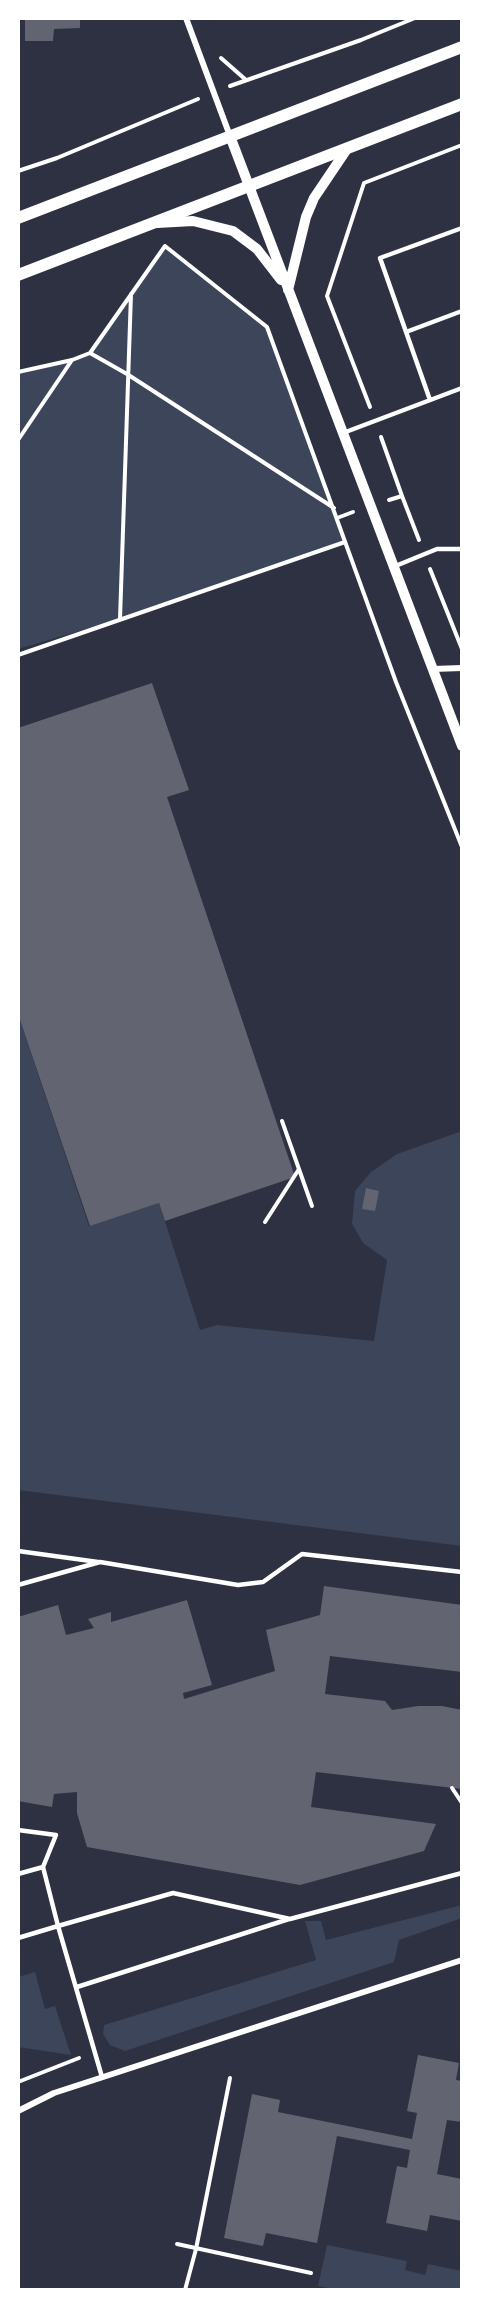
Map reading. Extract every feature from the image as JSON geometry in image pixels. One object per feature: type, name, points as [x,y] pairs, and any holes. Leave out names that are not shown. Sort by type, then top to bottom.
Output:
[{"type":"main road","points":[[18,218],[462,47]]},
{"type":"main road","points":[[18,275],[462,104]]},
{"type":"street","points":[[186,18],[462,746]]},
{"type":"street","points":[[288,290],[306,217],[314,198],[347,148]]},
{"type":"street","points":[[152,223],[193,221],[233,231],[257,249],[288,290]]},
{"type":"street","points":[[432,669],[462,668]]},
{"type":"street","points":[[18,2111],[54,2093],[462,1960]]},
{"type":"lane","points":[[430,400],[380,258],[462,228]]},
{"type":"lane","points":[[406,332],[462,311]]},
{"type":"lane","points":[[343,434],[462,388]]},
{"type":"lane","points":[[393,567],[436,549],[462,549]]},
{"type":"lane","points":[[18,1551],[238,1585],[263,1582],[302,1554],[462,1572]]},
{"type":"lane","points":[[18,1585],[100,1562]]},
{"type":"lane","points":[[18,1830],[56,1835],[43,1867],[102,2077]]},
{"type":"lane","points":[[18,1874],[43,1867]]},
{"type":"lane","points":[[77,1988],[290,1919],[462,1873]]},
{"type":"lane","points":[[18,1938],[173,1893],[290,1919]]},
{"type":"path","points":[[18,171],[57,158],[214,92],[361,40],[415,18]]},
{"type":"path","points":[[218,49],[221,59],[246,80]]},
{"type":"path","points":[[337,518],[402,496],[327,296],[364,183],[462,145]]},
{"type":"path","points":[[18,372],[72,360],[90,353],[165,246],[267,327],[396,682],[462,847]]},
{"type":"path","points":[[120,619],[131,294]]},
{"type":"path","points":[[90,353],[127,374],[334,508]]},
{"type":"path","points":[[18,440],[72,360]]},
{"type":"path","points":[[18,655],[345,542]]},
{"type":"path","points":[[282,1121],[312,1206]]},
{"type":"path","points":[[265,1222],[299,1168]]},
{"type":"path","points":[[453,1788],[462,1803]]},
{"type":"path","points":[[18,2082],[67,2064],[94,2051]]},
{"type":"path","points":[[184,2290],[196,2249],[230,2078]]},
{"type":"path","points":[[177,2244],[312,2273]]},
{"type":"shaded area","points":[[165,246],[267,327],[345,542],[120,619],[18,649],[18,371],[72,360],[90,353]]},
{"type":"shaded area","points":[[18,1014],[89,1226],[159,1203],[200,1330],[217,1325],[374,1341],[387,1260],[363,1243],[352,1224],[355,1191],[371,1172],[397,1154],[462,1131],[462,1546],[18,1490]]},
{"type":"shaded area","points":[[462,1905],[462,1918],[399,1940],[394,1962],[125,2051],[110,2045],[103,2034],[104,2025],[316,1960],[305,1921],[321,1921],[326,1940]]},
{"type":"shaded area","points":[[35,1972],[45,2009],[55,2006],[71,2055],[18,2047],[18,1977]]},
{"type":"shaded area","points":[[327,2245],[407,2261],[405,2270],[425,2275],[428,2264],[462,2271],[461,2290],[338,2290],[318,2286]]},
{"type":"building","points":[[25,18],[80,18],[80,28],[54,29],[53,41],[25,41]]},
{"type":"building","points":[[152,683],[189,790],[167,797],[295,1177],[165,1221],[159,1203],[90,1226],[18,1014],[18,728]]},
{"type":"building","points":[[366,1188],[379,1191],[375,1211],[362,1209]]},
{"type":"building","points":[[324,1586],[462,1605],[462,1672],[330,1656],[325,1694],[385,1701],[392,1710],[418,1706],[442,1706],[462,1710],[462,1789],[316,1772],[311,1807],[436,1824],[424,1851],[300,1885],[87,1847],[77,1813],[77,1792],[54,1794],[52,1807],[18,1801],[18,1617],[58,1605],[66,1635],[94,1628],[88,1619],[111,1612],[111,1622],[187,1600],[212,1685],[183,1693],[184,1699],[275,1671],[266,1630],[320,1615]]},
{"type":"building","points":[[418,2055],[459,2063],[456,2080],[462,2081],[462,2122],[447,2120],[437,2174],[462,2179],[462,2221],[430,2215],[427,2231],[386,2223],[397,2166],[407,2168],[410,2150],[337,2136],[317,2243],[266,2233],[263,2246],[224,2238],[252,2094],[280,2100],[278,2112],[412,2139],[417,2113],[407,2111]]}]
